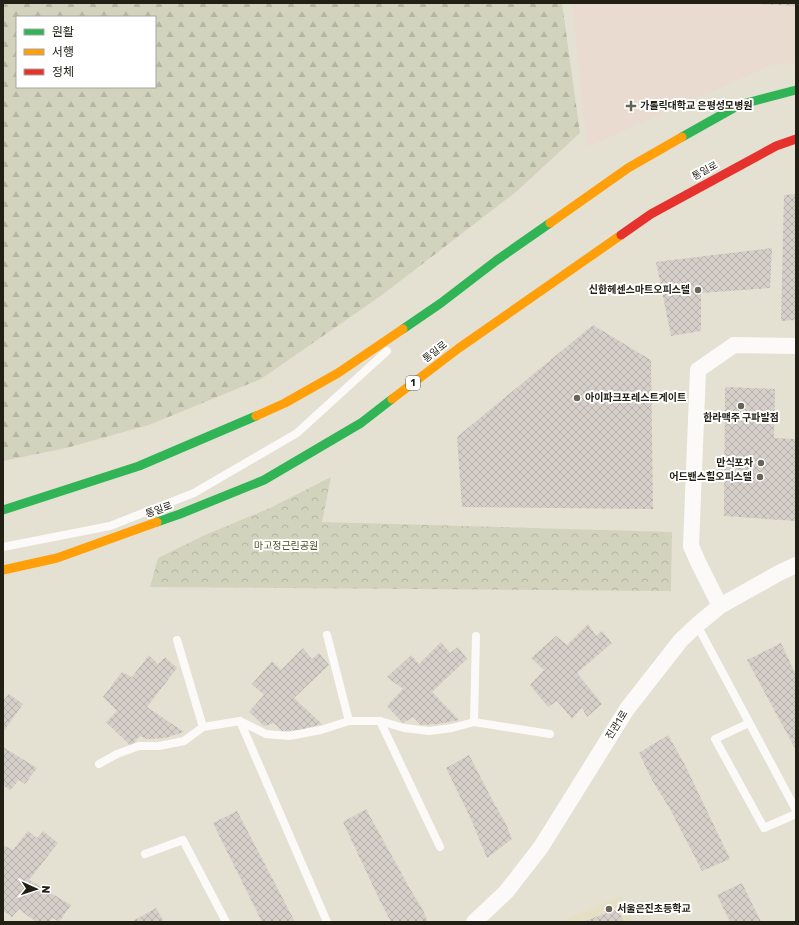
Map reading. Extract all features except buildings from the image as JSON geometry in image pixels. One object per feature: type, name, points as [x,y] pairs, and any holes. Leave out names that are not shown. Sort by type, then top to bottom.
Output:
[{"type":"main road","points":[[3,510],[139,466],[229,428],[284,402],[338,373],[442,303],[497,260],[628,168],[739,105],[796,90]]},
{"type":"main road","name":"통일로","points":[[3,570],[57,558],[180,514],[264,480],[362,423],[459,348],[651,214],[776,146],[796,139]]},
{"type":"street","points":[[720,606],[691,546],[698,370],[734,345],[796,346]]},
{"type":"street","name":"진관1로","points":[[474,922],[506,892],[540,847],[627,709],[681,640],[720,606],[796,565]]},
{"type":"lane","points":[[3,547],[110,526],[194,493],[298,433],[442,303]]},
{"type":"lane","points":[[697,625],[796,810]]},
{"type":"lane","points":[[327,635],[348,722]]},
{"type":"lane","points":[[474,722],[476,636]]},
{"type":"lane","points":[[177,640],[202,727]]},
{"type":"lane","points":[[240,721],[327,922]]},
{"type":"lane","points":[[99,764],[117,754],[139,746],[159,746],[184,741],[202,727],[240,721],[266,734],[289,736],[322,730],[348,722],[380,722],[404,728],[429,731],[452,728],[474,722],[550,734]]},
{"type":"lane","points":[[380,722],[440,847]]},
{"type":"lane","points":[[750,723],[715,738],[764,828],[796,814]]},
{"type":"lane","points":[[145,854],[183,840],[226,922]]},
{"type":"shaded area","name":"가톨릭대학교 은평성모병원","points":[[572,3],[796,3],[796,62],[772,65],[587,147]]},
{"type":"shaded area","name":"서울은진초등학교","points":[[621,895],[634,922],[559,922]]},
{"type":"green space","points":[[3,3],[562,3],[580,133],[516,192],[382,295],[261,379],[149,425],[66,448],[3,461]]},
{"type":"green space","name":"마고정근린공원","points":[[331,477],[322,522],[672,532],[671,591],[150,587],[158,558],[205,535],[270,508]]},
{"type":"traffic: fast","points":[[682,137],[739,105],[796,90]]},
{"type":"traffic: fast","points":[[403,329],[550,223]]},
{"type":"traffic: fast","points":[[157,522],[264,480],[361,423],[392,399]]},
{"type":"traffic: fast","points":[[3,510],[139,466],[256,416]]},
{"type":"traffic: slow","points":[[550,223],[628,168],[682,137]]},
{"type":"traffic: slow","points":[[392,399],[459,348],[621,235]]},
{"type":"traffic: slow","points":[[256,416],[285,403],[338,373],[403,329]]},
{"type":"traffic: slow","points":[[3,570],[57,558],[157,522]]},
{"type":"traffic: jam","points":[[621,235],[651,214],[776,146],[796,139]]},
{"type":"place","name":"가톨릭대학교 은평성모병원","points":[[631,106]]},
{"type":"place","name":"신한헤센스마트오피스텔","points":[[698,290]]},
{"type":"place","name":"아이파크포레스트게이트","points":[[577,398]]},
{"type":"place","name":"한라맥주 구파발점","points":[[741,406]]},
{"type":"place","name":"만식포차","points":[[761,463]]},
{"type":"place","name":"어드밴스힐오피스텔","points":[[760,477]]},
{"type":"place","name":"서울은진초등학교","points":[[609,909]]}]
